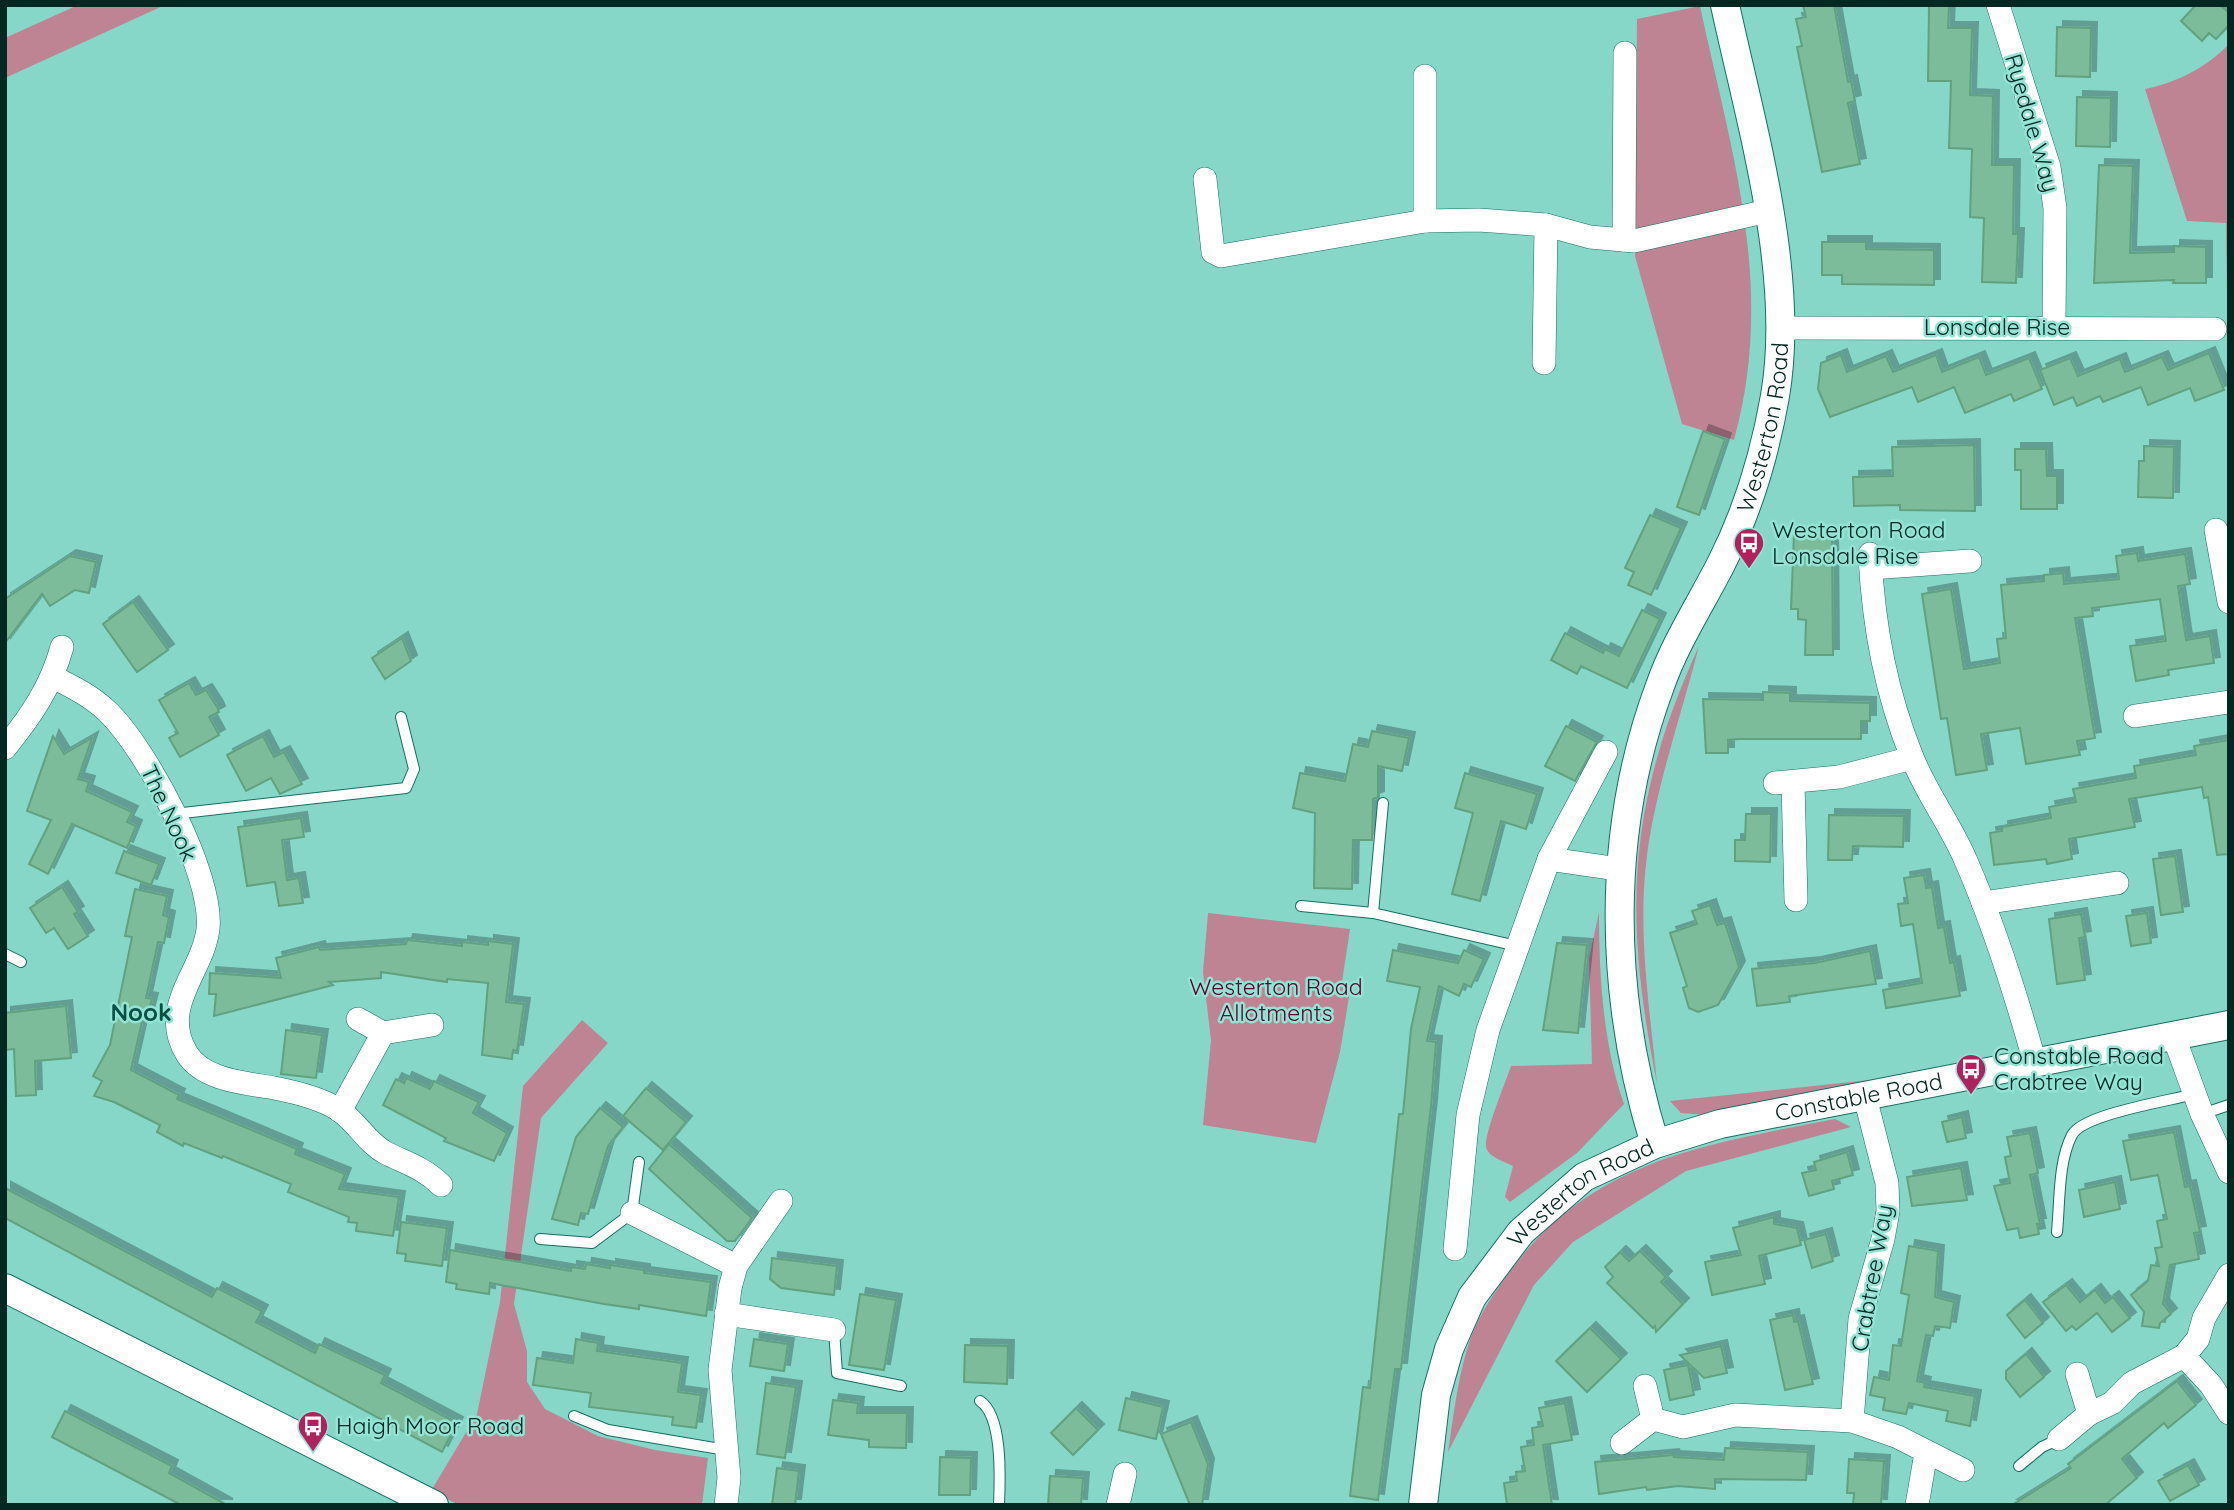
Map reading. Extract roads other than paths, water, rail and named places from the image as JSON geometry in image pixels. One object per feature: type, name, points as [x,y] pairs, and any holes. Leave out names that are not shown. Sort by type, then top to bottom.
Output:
[{"type":"street","name":"Westerton Road","points":[[1423,1505],[1436,1395],[1449,1349],[1472,1297],[1521,1232],[1584,1177],[1655,1144],[1637,1087],[1619,936],[1618,869],[1636,760],[1660,684],[1721,563],[1748,498],[1768,433],[1776,392],[1780,276],[1725,5]]},
{"type":"street","name":"Ryedale Way","points":[[1998,5],[2049,167],[2055,208],[2054,326]]},
{"type":"street","points":[[1624,240],[1625,53]]},
{"type":"street","points":[[1424,221],[1425,76]]},
{"type":"street","points":[[1205,179],[1213,252],[1221,256],[1424,221],[1479,220],[1546,225],[1590,237],[1624,240],[1666,236],[1768,211]]},
{"type":"street","points":[[1544,363],[1546,225]]},
{"type":"street","name":"Lonsdale Rise","points":[[1779,328],[2054,326],[2215,329]]},
{"type":"street","points":[[2216,530],[2226,569],[2229,602]]},
{"type":"street","points":[[1970,561],[1871,561],[1877,630],[1890,691],[1912,758],[1966,860],[2014,987],[2035,1063]]},
{"type":"street","points":[[5,748],[33,712],[53,677],[62,647]]},
{"type":"street","name":"The Nook","points":[[53,677],[81,690],[108,713],[157,778],[174,814],[208,905],[206,942],[182,993],[178,1016],[179,1035],[188,1056],[205,1069],[244,1085],[299,1095],[340,1111]]},
{"type":"street","points":[[2135,716],[2229,702]]},
{"type":"street","points":[[1455,1249],[1468,1115],[1488,1030],[1549,859],[1606,752]]},
{"type":"street","points":[[1796,900],[1784,783],[1873,770],[1912,758]]},
{"type":"street","points":[[1549,859],[1618,869]]},
{"type":"street","points":[[1983,903],[2117,883]]},
{"type":"street","points":[[359,1019],[383,1033],[432,1025]]},
{"type":"street","name":"Constable Road","points":[[1655,1144],[1720,1124],[2229,1025]]},
{"type":"street","points":[[383,1033],[340,1111],[385,1153],[427,1171],[440,1185]]},
{"type":"street","points":[[2174,1037],[2198,1104],[2229,1172]]},
{"type":"street","name":"Crabtree Way","points":[[1852,1421],[1860,1319],[1883,1239],[1888,1210],[1887,1183],[1866,1097]]},
{"type":"street","points":[[726,1505],[729,1478],[720,1370],[726,1314],[736,1266],[781,1201]]},
{"type":"street","points":[[632,1213],[736,1266]]},
{"type":"street","points":[[2059,1439],[2090,1414],[2112,1403],[2132,1383],[2185,1356],[2198,1339],[2204,1318],[2229,1275]]},
{"type":"street","points":[[5,1288],[434,1505]]},
{"type":"street","points":[[726,1314],[834,1330]]},
{"type":"street","points":[[2185,1356],[2211,1385],[2229,1413]]},
{"type":"street","points":[[2077,1374],[2090,1414]]},
{"type":"street","points":[[1645,1387],[1653,1419]]},
{"type":"street","points":[[1653,1419],[1683,1427],[1735,1415],[1852,1421],[1898,1437],[1963,1470]]},
{"type":"street","points":[[1622,1444],[1653,1419]]},
{"type":"street","points":[[1917,1505],[1926,1453]]},
{"type":"street","points":[[1118,1505],[1125,1474]]},
{"type":"lane","points":[[174,814],[406,789],[411,783],[414,769],[401,717]]},
{"type":"lane","points":[[1373,913],[1384,803]]},
{"type":"lane","points":[[1301,906],[1373,913],[1517,946]]},
{"type":"lane","points":[[5,954],[21,962]]},
{"type":"lane","points":[[2057,1232],[2064,1162],[2072,1133],[2087,1121],[2198,1104],[2229,1105]]},
{"type":"lane","points":[[540,1239],[592,1243],[632,1213],[639,1162]]},
{"type":"lane","points":[[834,1330],[837,1373],[901,1386]]},
{"type":"lane","points":[[980,1401],[989,1407],[996,1425],[999,1505]]},
{"type":"lane","points":[[574,1416],[608,1430],[726,1450]]},
{"type":"lane","points":[[2019,1466],[2042,1447],[2059,1439]]},
{"type":"place","name":"Westerton Road Lonsdale Rise","points":[[1749,570]]},
{"type":"place","name":"Constable Road Crabtree Way","points":[[1971,1096]]},
{"type":"place","name":"Haigh Moor Road","points":[[313,1453]]},
{"type":"district","name":"Nook","points":[[141,1013]]},
{"type":"park label","name":"Westerton Road Allotments","points":[[1276,1000]]}]
